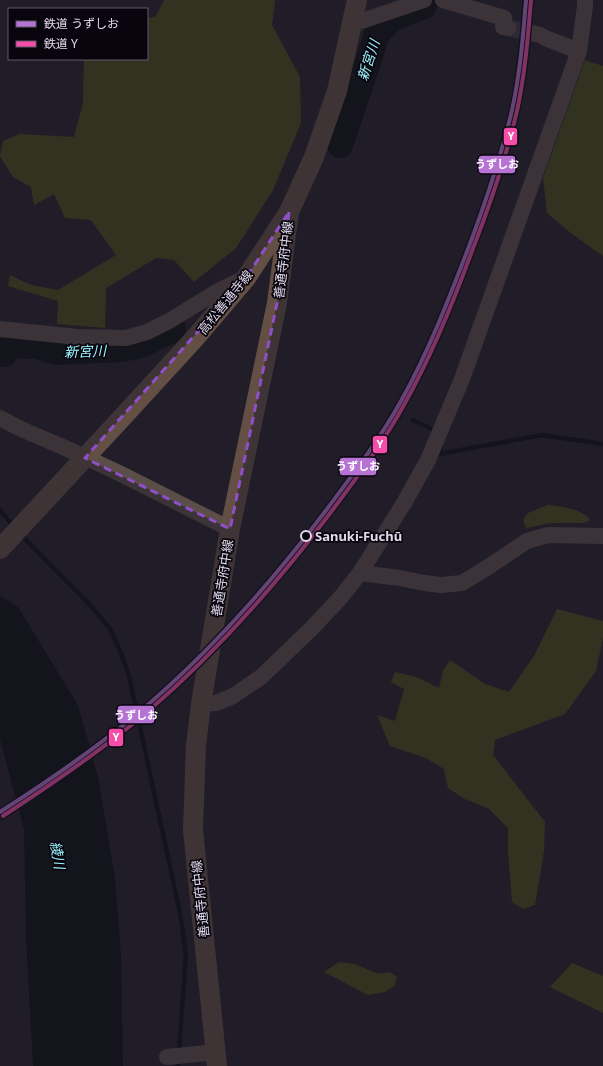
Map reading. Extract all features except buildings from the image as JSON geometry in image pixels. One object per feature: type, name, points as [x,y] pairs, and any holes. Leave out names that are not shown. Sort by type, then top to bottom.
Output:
[{"type":"main road","name":"高松善通寺線","points":[[0,549],[195,338],[246,278],[289,212],[314,157],[337,91],[357,0]]},
{"type":"main road","name":"善通寺府中線","points":[[216,1059],[193,830],[196,745],[201,704],[230,529],[279,291],[289,212]]},
{"type":"main road","points":[[246,278],[271,280],[277,285],[279,291]]},
{"type":"street","points":[[353,22],[365,20],[422,0]]},
{"type":"street","points":[[443,0],[504,18],[503,27],[508,28]]},
{"type":"street","points":[[201,704],[216,703],[233,696],[261,677],[312,628],[360,573],[404,503],[428,460],[454,399],[493,295],[579,51],[585,0]]},
{"type":"street","points":[[528,32],[540,35],[579,51]]},
{"type":"street","points":[[0,329],[90,338],[126,338],[147,332],[169,321],[218,291],[246,278]]},
{"type":"street","points":[[0,418],[119,473],[230,529]]},
{"type":"street","points":[[360,573],[441,585],[462,583],[527,541],[548,534],[603,536]]},
{"type":"street","points":[[177,1055],[216,1059]]},
{"type":"highlighted area","points":[[289,212],[277,303],[230,529],[85,458],[246,278]]},
{"type":"green space","points":[[164,0],[275,0],[272,25],[300,77],[301,123],[273,190],[236,248],[194,282],[174,260],[156,258],[106,288],[105,328],[57,324],[58,301],[8,286],[10,275],[31,285],[58,290],[116,255],[91,220],[65,218],[54,194],[34,205],[31,187],[13,177],[0,156],[3,141],[20,134],[74,137],[83,103],[84,60],[148,60],[148,19],[156,16]]},
{"type":"green space","points":[[585,60],[603,66],[603,256],[571,233],[547,213],[543,178]]},
{"type":"green space","points":[[548,505],[565,507],[582,513],[590,520],[584,523],[550,523],[526,528],[523,520],[528,513]]},
{"type":"green space","points":[[557,609],[602,621],[603,620],[603,638],[596,671],[565,714],[495,740],[493,755],[545,822],[544,851],[535,905],[523,909],[512,902],[508,851],[508,828],[489,809],[465,799],[448,788],[444,769],[426,758],[390,746],[377,715],[395,721],[404,689],[391,682],[395,672],[416,677],[439,688],[443,671],[450,660],[485,684],[509,692],[534,656]]},
{"type":"green space","points":[[339,962],[355,964],[378,974],[390,972],[397,977],[395,985],[385,992],[368,995],[324,972]]},
{"type":"green space","points":[[572,963],[603,976],[603,1013],[550,987]]},
{"type":"water","name":"綾川","points":[[0,596],[18,607],[78,705],[99,781],[115,878],[121,956],[123,1066],[33,1066],[26,939],[24,829],[0,739]]},
{"type":"waterway","name":"新宮川","points":[[340,145],[377,33],[393,18],[424,6]]},
{"type":"waterway","name":"新宮川","points":[[0,354],[4,354],[5,345],[37,346],[56,352],[121,349],[138,346],[173,330]]},
{"type":"waterway","points":[[413,420],[436,431]]},
{"type":"waterway","points":[[441,448],[439,454],[542,435],[603,444]]},
{"type":"waterway","points":[[0,510],[14,527]]},
{"type":"waterway","points":[[20,534],[92,607],[110,629],[121,653],[129,676],[180,913],[186,954],[178,1066]]},
{"type":"tunnel","points":[[508,28],[528,32]]},
{"type":"rail line","name":"うずしお","points":[[0,812],[109,737],[143,709],[193,663],[217,639],[285,563],[347,483],[384,429],[411,383],[437,326],[468,249],[492,180],[508,128],[515,96],[521,55],[526,0]]},
{"type":"rail line","name":"Y","points":[[3,816],[112,741],[146,713],[197,667],[267,592],[289,566],[351,486],[388,432],[415,385],[442,328],[465,270],[497,181],[513,129],[520,97],[526,56],[531,0]]},
{"type":"place","name":"Sanuki-Fuchū","points":[[306,536]]}]
